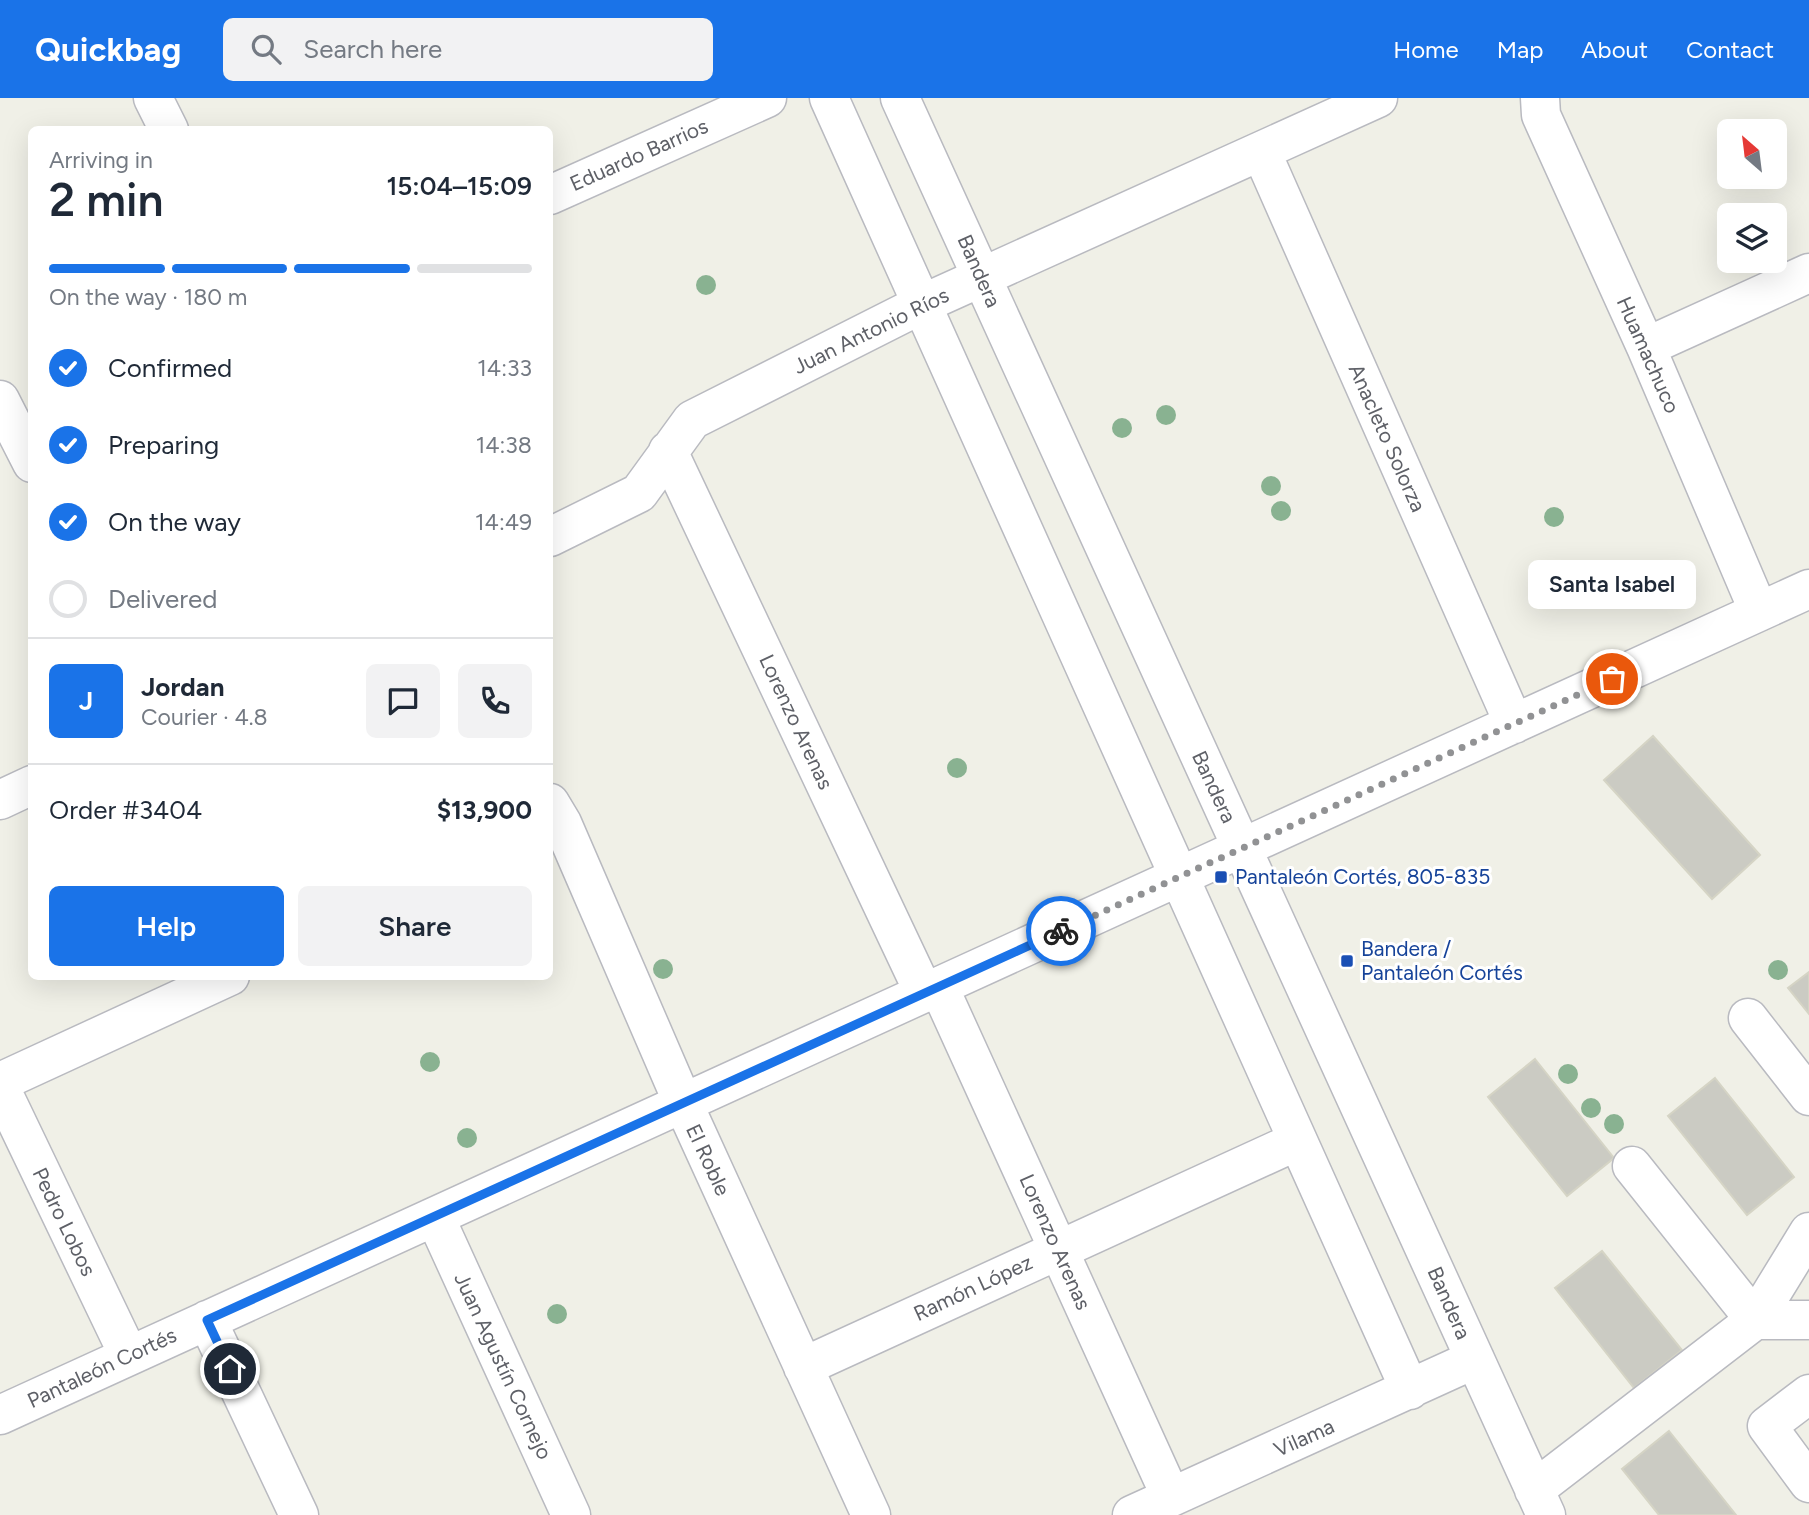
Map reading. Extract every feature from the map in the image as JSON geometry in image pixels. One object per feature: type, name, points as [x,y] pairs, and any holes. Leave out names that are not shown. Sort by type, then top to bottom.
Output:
[{"type":"street","points":[[153,98],[167,126]]},
{"type":"street","name":"Eduardo Barrios","points":[[553,194],[767,98]]},
{"type":"street","points":[[829,98],[1410,1390]]},
{"type":"street","name":"Bandera","points":[[900,98],[1540,1503]]},
{"type":"street","name":"Juan Antonio Ríos","points":[[553,536],[639,493],[692,420],[920,305],[1378,98]]},
{"type":"street","name":"Huamachuco","points":[[1540,98],[1541,115],[1646,347],[1759,612]]},
{"type":"street","name":"Anacleto Solorza","points":[[1261,151],[1514,724]]},
{"type":"street","points":[[1646,347],[1809,273]]},
{"type":"street","points":[[0,400],[28,455]]},
{"type":"street","name":"Lorenzo Arenas","points":[[668,451],[1058,1249],[1171,1497]]},
{"type":"street","name":"Pantaleón Cortés","points":[[0,1415],[1759,612],[1806,598]]},
{"type":"street","points":[[0,800],[28,787]]},
{"type":"street","name":"El Roble","points":[[554,818],[871,1515]]},
{"type":"street","points":[[0,1085],[222,980]]},
{"type":"street","points":[[1748,1018],[1809,1096]]},
{"type":"street","name":"Pedro Lobos","points":[[0,1085],[129,1356]]},
{"type":"street","name":"Ramón López","points":[[803,1367],[1297,1141]]},
{"type":"street","points":[[1632,1166],[1755,1320]]},
{"type":"street","name":"Juan Agustín Cornejo","points":[[435,1217],[572,1515]]},
{"type":"street","points":[[1540,1503],[1755,1320],[1809,1232]]},
{"type":"street","points":[[207,1320],[299,1515]]},
{"type":"street","points":[[1755,1320],[1809,1320]]},
{"type":"street","name":"Vilama","points":[[1132,1515],[1475,1359]]},
{"type":"street","points":[[1809,1394],[1767,1426],[1809,1483]]},
{"type":"building","points":[[1653,736],[1760,855],[1712,899],[1604,780]]},
{"type":"building","points":[[1809,972],[1809,1014],[1788,988]]},
{"type":"building","points":[[1535,1059],[1614,1158],[1567,1196],[1488,1097]]},
{"type":"building","points":[[1715,1078],[1794,1177],[1747,1215],[1668,1116]]},
{"type":"building","points":[[1602,1251],[1682,1350],[1634,1388],[1555,1288]]},
{"type":"building","points":[[1669,1431],[1736,1515],[1659,1515],[1622,1469]]},
{"type":"way so far","points":[[1061,931],[1612,679]]},
{"type":"place","name":"Santa Isabel","points":[[1612,679]]},
{"type":"place","name":"Pantaleón Cortés, 805-835","points":[[1221,877]]},
{"type":"place","name":"Bandera / Pantaleón Cortés","points":[[1347,961]]},
{"type":"route","points":[[230,1369],[207,1320],[1061,931]]}]
